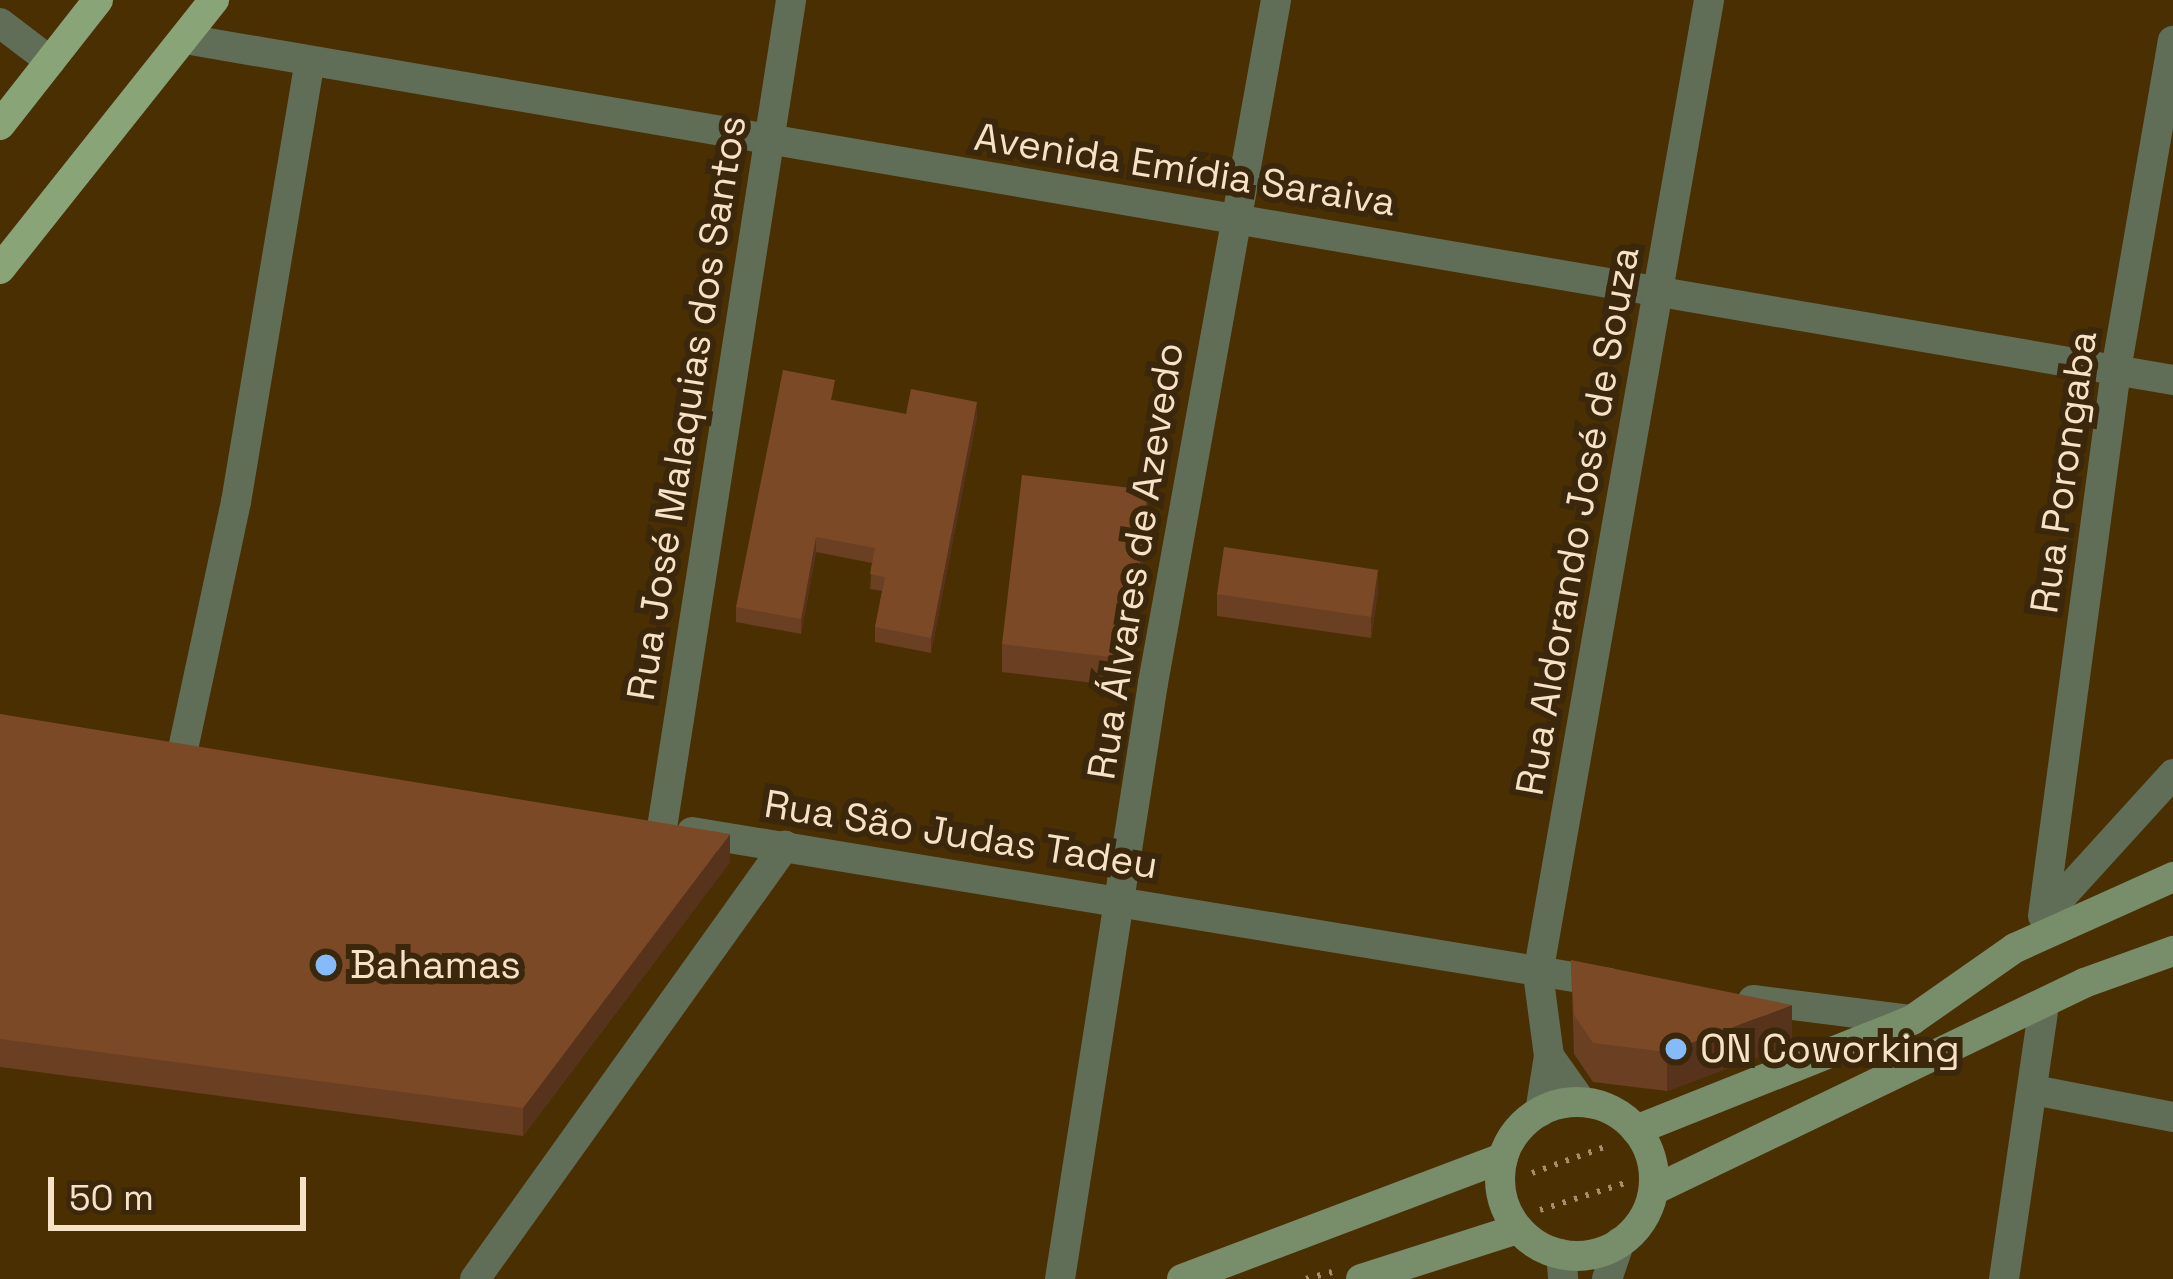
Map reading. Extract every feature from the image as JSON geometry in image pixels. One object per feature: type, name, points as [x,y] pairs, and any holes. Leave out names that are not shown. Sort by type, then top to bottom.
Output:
[{"type":"main road","points":[[0,125],[98,0]]},
{"type":"main road","points":[[0,269],[214,0]]},
{"type":"main road","points":[[1636,1130],[1912,1020],[2015,947],[2173,877]]},
{"type":"main road","points":[[1654,1190],[2084,983],[2173,951]]},
{"type":"main road","points":[[1581,1101],[1606,1107],[1636,1130],[1653,1164],[1654,1190],[1646,1214],[1620,1242],[1562,1267],[1518,1229],[1501,1184],[1503,1158],[1514,1135],[1540,1112],[1581,1101]]},
{"type":"main road","points":[[1182,1279],[1503,1158]]},
{"type":"main road","points":[[1361,1279],[1518,1229]]},
{"type":"street","name":"Rua José Malaquias dos Santos","points":[[650,826],[791,0]]},
{"type":"street","name":"Rua Álvares de Azevedo","points":[[1060,1279],[1232,220],[1276,0]]},
{"type":"street","name":"Rua Aldorando José de Souza","points":[[1540,1112],[1549,1056],[1538,974],[1709,0]]},
{"type":"street","points":[[0,23],[50,61]]},
{"type":"street","name":"Avenida Emídia Saraiva","points":[[185,39],[766,143],[2173,380]]},
{"type":"street","name":"Rua Porongaba","points":[[2044,916],[2116,370],[2173,41]]},
{"type":"street","points":[[183,749],[236,502],[310,61]]},
{"type":"street","points":[[2015,947],[2173,774]]},
{"type":"street","name":"Rua São Judas Tadeu","points":[[650,826],[1122,899],[1538,974],[1631,986]]},
{"type":"street","points":[[475,1279],[785,846]]},
{"type":"street","points":[[1725,997],[1912,1020]]},
{"type":"street","points":[[2003,1279],[2044,1005]]},
{"type":"street","name":"Rua Aldorando José de Souza","points":[[1549,1056],[1581,1101]]},
{"type":"street","points":[[2034,1090],[2173,1117]]},
{"type":"street","points":[[1607,1279],[1620,1242]]},
{"type":"building","points":[[783,370],[835,380],[831,400],[906,414],[911,389],[977,402],[931,638],[875,627],[885,577],[870,574],[875,548],[816,537],[801,619],[736,607]]},
{"type":"building","points":[[1022,475],[1148,490],[1128,659],[1002,644]]},
{"type":"building","points":[[1224,547],[1378,570],[1371,617],[1217,594]]},
{"type":"building","name":"Bahamas","points":[[0,714],[730,834],[523,1108],[0,1039]]},
{"type":"building","points":[[1571,960],[1792,1005],[1667,1052],[1593,1043],[1574,1015]]},
{"type":"place","name":"Bahamas","points":[[326,965]]},
{"type":"place","name":"ON Coworking","points":[[1676,1049]]}]
